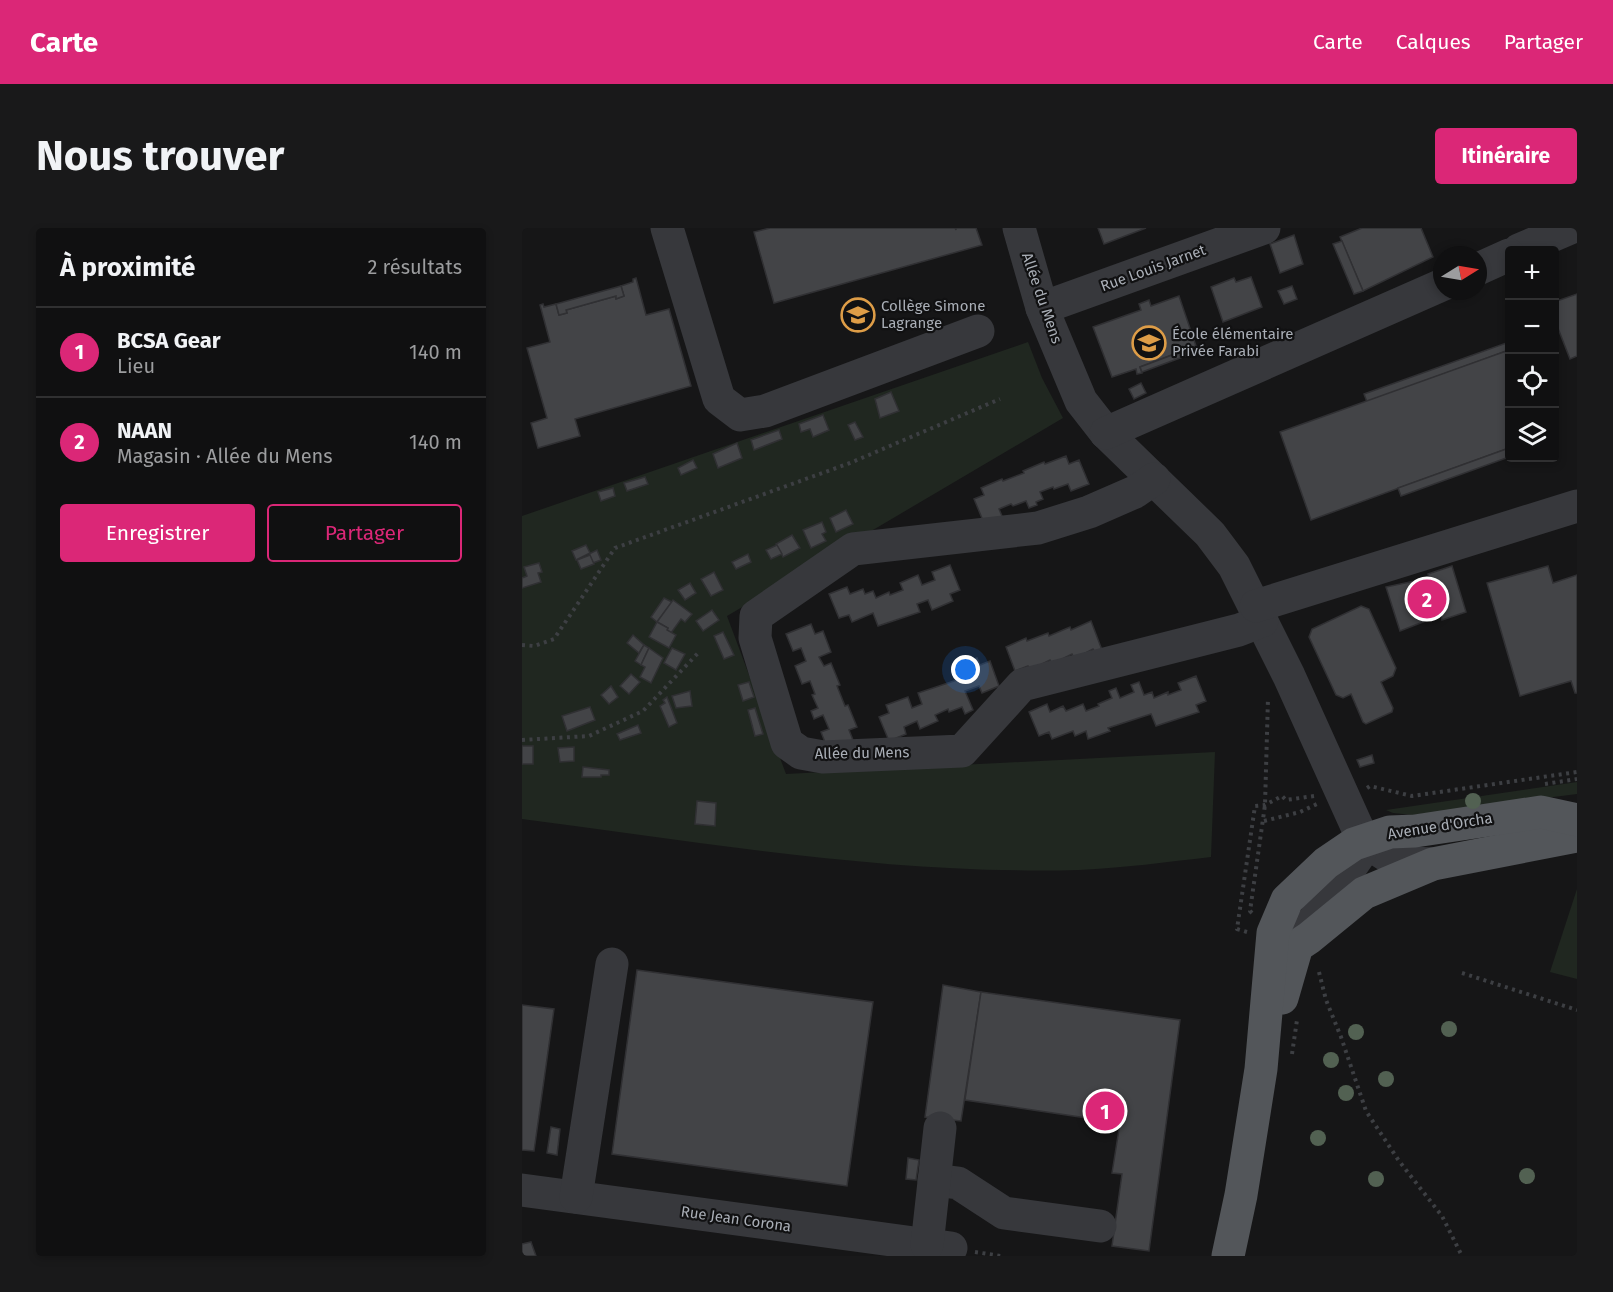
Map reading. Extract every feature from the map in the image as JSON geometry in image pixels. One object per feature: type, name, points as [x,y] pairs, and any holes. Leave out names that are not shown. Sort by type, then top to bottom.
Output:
[{"type":"main road","name":"Avenue d'Orcha","points":[[1364,840],[1390,832],[1415,831],[1541,812],[1577,820]]},
{"type":"main road","points":[[1228,1256],[1285,939],[1309,938],[1364,893],[1433,864],[1577,836]]},
{"type":"street","points":[[667,228],[718,399],[740,415],[765,411],[978,332]]},
{"type":"street","name":"Allée du Mens","points":[[1019,228],[1042,308],[1081,401],[1106,433],[1210,534],[1234,566],[1259,614],[1364,840],[1389,857],[1412,863],[1433,864]]},
{"type":"street","name":"Rue Louis Jarnet","points":[[1042,308],[1264,228]]},
{"type":"street","points":[[1528,246],[1570,228]]},
{"type":"street","points":[[1487,265],[1505,257]]},
{"type":"street","points":[[1106,433],[1433,289]]},
{"type":"street","name":"Allée du Mens","points":[[1154,479],[1135,492],[1089,512],[1038,528],[854,549],[756,616],[755,638],[787,743],[801,753],[822,757],[962,751],[1022,685],[1239,630],[1259,614]]},
{"type":"street","points":[[1259,614],[1577,506]]},
{"type":"street","points":[[1285,939],[1359,855],[1364,840]]},
{"type":"street","points":[[576,1197],[612,963]]},
{"type":"street","points":[[940,1128],[934,1180],[958,1184],[1004,1212],[1100,1226]]},
{"type":"street","name":"Rue Jean Corona","points":[[522,1190],[939,1247],[934,1180]]},
{"type":"path","points":[[522,645],[534,646],[554,639],[615,548],[850,463],[1000,399]]},
{"type":"path","points":[[522,740],[589,736],[644,711],[700,651]]},
{"type":"path","points":[[1268,690],[1264,820],[1300,812],[1310,806],[1371,786],[1412,796],[1577,772]]},
{"type":"path","points":[[1285,939],[1318,964],[1326,1000],[1366,1111],[1399,1161],[1442,1216],[1462,1256]]},
{"type":"path","points":[[1462,973],[1577,1010]]},
{"type":"shaded area","points":[[1028,342],[1042,378],[1063,418],[727,616],[786,774],[1215,752],[1211,857],[1079,870],[939,868],[730,847],[522,819],[522,516]]},
{"type":"shaded area","points":[[1577,782],[1577,794],[1413,815],[1386,810]]},
{"type":"shaded area","points":[[1577,889],[1577,979],[1550,972]]},
{"type":"building","points":[[770,228],[955,228],[956,230],[956,228],[976,228],[982,245],[774,303],[754,232]]},
{"type":"building","points":[[1098,228],[1146,228],[1104,244]]},
{"type":"building","points":[[1362,228],[1421,228],[1433,257],[1363,291],[1340,237]]},
{"type":"building","points":[[1294,235],[1303,264],[1280,273],[1270,244]]},
{"type":"building","points":[[1342,241],[1363,291],[1354,294],[1333,244]]},
{"type":"building","points":[[1251,277],[1262,307],[1223,322],[1211,287],[1234,278],[1236,282]]},
{"type":"building","points":[[636,278],[646,315],[669,309],[691,386],[575,419],[580,436],[538,448],[531,423],[547,418],[527,348],[550,342],[540,305],[543,304],[544,307],[556,304],[559,315],[567,313],[566,310],[616,296],[616,299],[624,296],[621,286],[633,282]]},
{"type":"building","points":[[621,286],[624,296],[616,299],[616,296],[566,310],[567,313],[559,315],[556,304]]},
{"type":"building","points":[[1292,286],[1297,299],[1284,304],[1278,291]]},
{"type":"building","points":[[1577,294],[1577,356],[1570,359],[1559,331],[1559,300]]},
{"type":"building","points":[[1179,296],[1196,346],[1140,367],[1142,373],[1137,374],[1136,369],[1112,377],[1093,327],[1141,310],[1139,304],[1149,300],[1151,306]]},
{"type":"building","points":[[1505,343],[1505,351],[1367,402],[1364,394]]},
{"type":"building","points":[[1196,346],[1199,351],[1142,372],[1140,367]]},
{"type":"building","points":[[1505,351],[1505,449],[1311,520],[1280,432]]},
{"type":"building","points":[[1141,383],[1146,393],[1134,399],[1129,389]]},
{"type":"building","points":[[891,392],[899,411],[880,418],[875,399]]},
{"type":"building","points":[[823,415],[829,430],[813,437],[810,429],[801,432],[799,424]]},
{"type":"building","points":[[855,422],[863,437],[855,440],[848,425]]},
{"type":"building","points":[[779,430],[782,439],[754,450],[751,440]]},
{"type":"building","points":[[737,443],[742,458],[718,468],[713,454]]},
{"type":"building","points":[[1505,449],[1505,458],[1401,496],[1398,488]]},
{"type":"building","points":[[1066,456],[1069,464],[1079,460],[1089,484],[1071,491],[1068,484],[1054,489],[1053,487],[1040,492],[1043,499],[1036,502],[1037,505],[1029,508],[1026,501],[1013,506],[1011,504],[999,509],[1002,516],[984,523],[974,499],[984,495],[981,488],[1024,473],[1023,471],[1044,462],[1045,464]]},
{"type":"building","points":[[693,460],[697,468],[681,475],[678,468]]},
{"type":"building","points":[[645,477],[648,484],[627,491],[624,483]]},
{"type":"building","points":[[613,488],[615,496],[601,501],[598,492]]},
{"type":"building","points":[[846,510],[853,524],[836,532],[830,518]]},
{"type":"building","points":[[822,522],[826,532],[822,534],[826,541],[811,548],[803,530]]},
{"type":"building","points":[[792,535],[800,548],[783,557],[776,544]]},
{"type":"building","points":[[586,545],[590,553],[576,560],[572,551]]},
{"type":"building","points":[[777,545],[782,554],[771,559],[766,550]]},
{"type":"building","points":[[597,550],[601,560],[593,563],[589,554]]},
{"type":"building","points":[[748,554],[751,562],[736,569],[732,562]]},
{"type":"building","points":[[590,555],[594,564],[581,569],[577,560]]},
{"type":"building","points":[[539,563],[542,572],[538,573],[541,582],[522,588],[522,578],[527,576],[524,567]]},
{"type":"building","points":[[950,565],[960,590],[950,594],[953,601],[932,610],[928,600],[917,604],[920,612],[878,626],[873,613],[852,622],[849,615],[839,618],[829,594],[847,587],[850,594],[863,589],[865,594],[873,591],[876,598],[889,592],[890,595],[903,590],[900,583],[918,575],[922,585],[935,580],[932,572]]},
{"type":"building","points":[[1452,566],[1466,612],[1442,620],[1441,615],[1400,631],[1386,587],[1429,578],[1428,574]]},
{"type":"building","points":[[1548,566],[1553,583],[1577,575],[1577,693],[1571,681],[1520,696],[1487,583]]},
{"type":"building","points":[[714,572],[723,590],[711,596],[701,579]]},
{"type":"building","points":[[690,583],[696,593],[685,600],[678,590]]},
{"type":"building","points":[[664,598],[672,602],[657,622],[651,617]]},
{"type":"building","points":[[673,600],[692,614],[685,622],[681,619],[671,633],[667,630],[668,628],[657,622]]},
{"type":"building","points":[[1361,606],[1369,609],[1396,668],[1393,676],[1381,682],[1393,708],[1392,712],[1366,724],[1351,694],[1343,698],[1336,695],[1309,637],[1312,629]]},
{"type":"building","points":[[712,610],[719,620],[703,631],[696,621]]},
{"type":"building","points":[[1091,621],[1102,650],[1095,653],[1093,649],[1074,659],[1072,654],[1052,664],[1050,660],[1030,670],[1028,666],[1015,671],[1006,647],[1026,638],[1027,641],[1048,633],[1049,636],[1070,627],[1071,630]]},
{"type":"building","points":[[657,622],[676,635],[669,648],[649,637]]},
{"type":"building","points":[[811,624],[815,634],[823,631],[831,652],[819,657],[824,666],[831,663],[845,706],[848,705],[857,727],[849,730],[853,740],[828,750],[821,732],[829,729],[823,715],[814,719],[811,711],[818,708],[812,695],[815,694],[810,681],[802,684],[795,666],[806,661],[801,648],[793,651],[786,634]]},
{"type":"building","points":[[723,632],[734,655],[724,659],[714,636]]},
{"type":"building","points":[[633,635],[644,645],[639,653],[627,643]]},
{"type":"building","points":[[644,645],[649,648],[641,665],[635,661]]},
{"type":"building","points":[[649,648],[663,658],[651,683],[640,677],[645,667],[641,665]]},
{"type":"building","points":[[672,648],[685,654],[676,670],[664,663]]},
{"type":"building","points":[[977,658],[980,665],[990,661],[999,686],[982,693],[979,686],[965,691],[973,710],[965,714],[962,707],[949,712],[948,709],[935,715],[938,721],[920,729],[917,721],[904,727],[906,734],[889,741],[879,717],[889,713],[886,705],[908,697],[912,708],[922,704],[918,693],[960,679],[956,666]]},
{"type":"building","points":[[631,674],[640,682],[629,694],[620,686]]},
{"type":"building","points":[[1196,676],[1206,701],[1196,705],[1199,712],[1156,726],[1151,714],[1108,728],[1110,731],[1088,739],[1086,731],[1075,736],[1073,731],[1052,739],[1049,732],[1039,736],[1029,712],[1047,704],[1050,712],[1063,706],[1066,711],[1083,704],[1086,711],[1112,698],[1109,691],[1116,688],[1120,698],[1134,692],[1131,685],[1139,682],[1144,695],[1152,692],[1154,698],[1168,692],[1168,695],[1181,690],[1178,683]]},
{"type":"building","points":[[749,682],[754,697],[743,701],[738,685]]},
{"type":"building","points":[[611,686],[618,697],[609,704],[601,695]]},
{"type":"building","points":[[690,691],[692,706],[676,708],[672,696]]},
{"type":"building","points":[[667,697],[677,723],[669,727],[660,706],[665,703],[663,700]]},
{"type":"building","points":[[590,707],[595,720],[567,731],[562,716]]},
{"type":"building","points":[[755,708],[763,734],[755,736],[748,710]]},
{"type":"building","points":[[638,725],[641,733],[620,740],[617,734]]},
{"type":"building","points":[[522,746],[533,746],[533,764],[522,764]]},
{"type":"building","points":[[574,747],[574,761],[560,762],[558,748]]},
{"type":"building","points":[[1372,755],[1374,763],[1360,767],[1357,760]]},
{"type":"building","points":[[583,767],[609,770],[609,775],[582,777]]},
{"type":"building","points":[[697,801],[716,803],[715,826],[695,824]]},
{"type":"building","points":[[637,970],[873,1002],[847,1186],[612,1154]]},
{"type":"building","points":[[943,985],[981,992],[961,1121],[925,1117]]},
{"type":"building","points":[[981,992],[1180,1020],[1149,1251],[1112,1246],[1122,1174],[1112,1173],[1120,1123],[965,1100]]},
{"type":"building","points":[[522,1005],[554,1009],[534,1151],[522,1150]]},
{"type":"building","points":[[551,1127],[560,1129],[557,1155],[547,1153]]},
{"type":"building","points":[[908,1158],[919,1160],[916,1180],[906,1179]]},
{"type":"building","points":[[531,1242],[536,1256],[522,1256],[522,1244]]},
{"type":"place","name":"Collège Simone Lagrange","points":[[858,315]]},
{"type":"place","name":"École élémentaire Privée Farabi","points":[[1149,343]]},
{"type":"place","name":"NAAN","points":[[1427,599]]},
{"type":"place","name":"BCSA Gear","points":[[1105,1111]]}]
